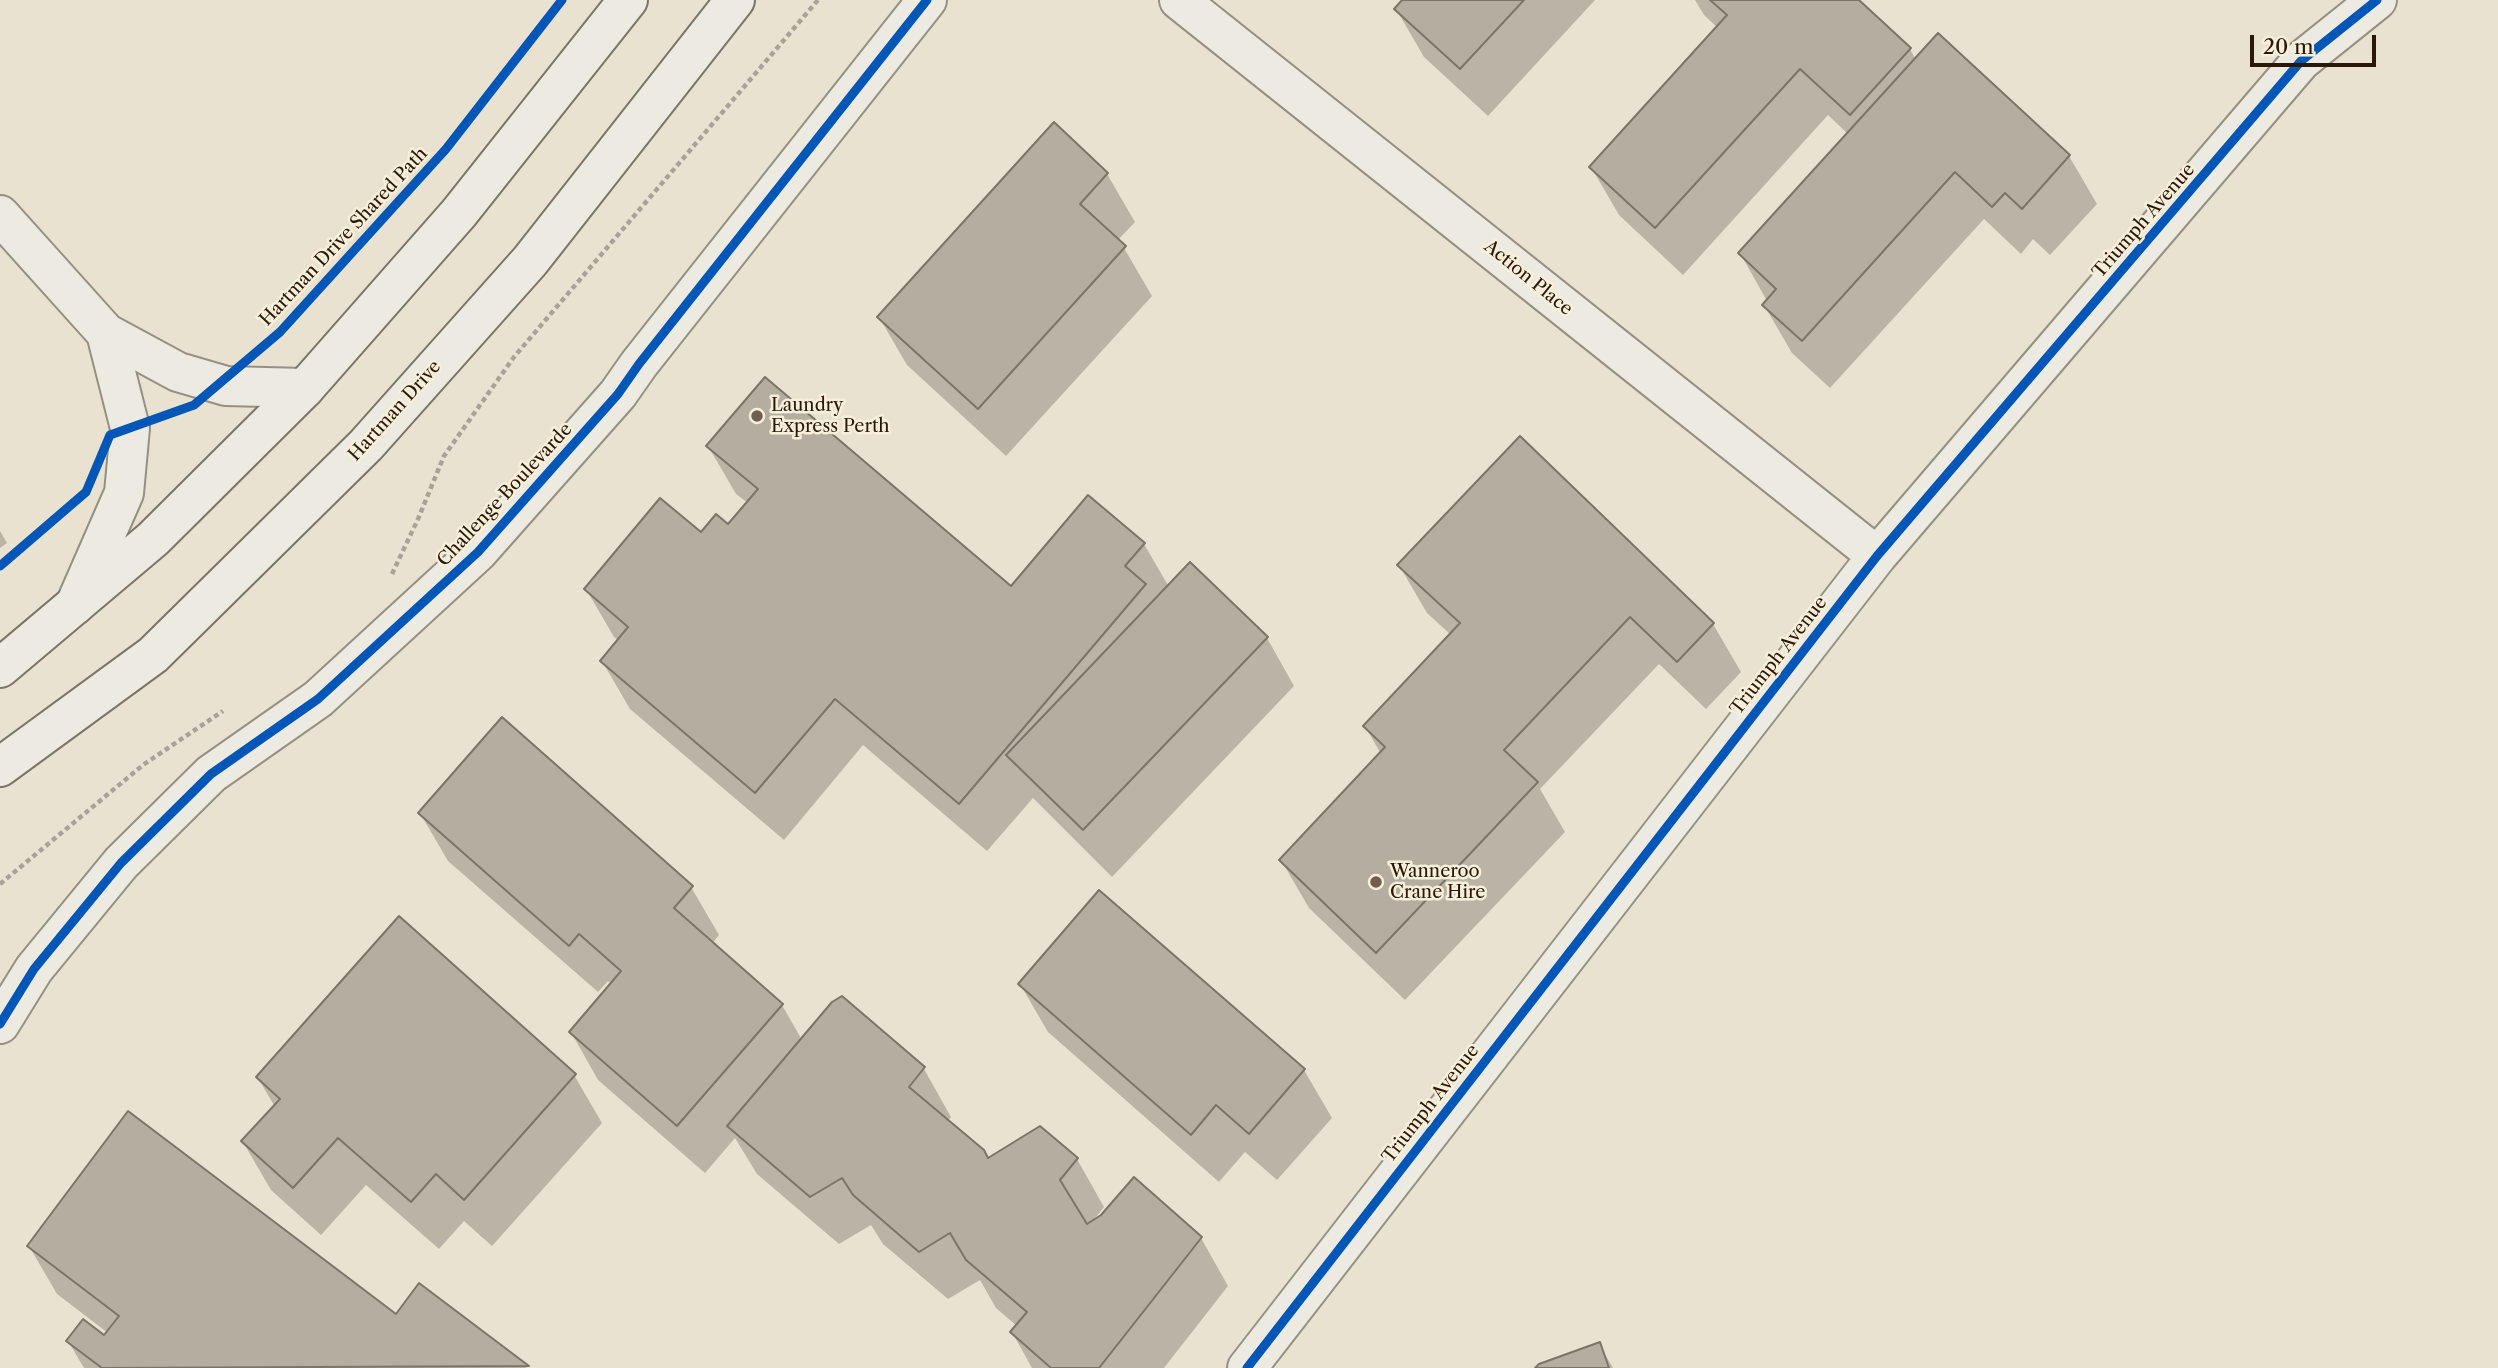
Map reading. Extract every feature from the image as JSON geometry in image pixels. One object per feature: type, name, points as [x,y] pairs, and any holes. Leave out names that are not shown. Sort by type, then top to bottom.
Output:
[{"type":"street","points":[[0,668],[153,539],[305,388],[459,213],[628,0]]},
{"type":"street","name":"Hartman Drive","points":[[0,766],[153,655],[366,446],[530,261],[735,0]]},
{"type":"street","name":"Challenge Boulevarde","points":[[0,1024],[34,969],[121,863],[211,774],[318,699],[478,552],[618,394],[927,0]]},
{"type":"street","name":"Action Place","points":[[1179,0],[1877,556]]},
{"type":"street","name":"Triumph Avenue","points":[[1247,1368],[1877,556],[2301,61],[2377,0]]},
{"type":"street","points":[[0,215],[106,333],[178,372],[226,386],[305,388]]},
{"type":"street","points":[[75,605],[124,493],[130,428],[106,333]]},
{"type":"path","points":[[390,577],[444,456],[514,357],[818,0]]},
{"type":"path","points":[[0,884],[143,765],[231,706]]},
{"type":"building","points":[[1402,0],[1524,0],[1460,69],[1394,9]]},
{"type":"building","points":[[1710,0],[1859,0],[1911,48],[1850,115],[1800,69],[1655,228],[1589,167],[1727,15]]},
{"type":"building","points":[[1938,33],[2070,155],[2022,209],[2005,193],[1992,207],[1955,172],[1802,341],[1762,305],[1776,289],[1738,253]]},
{"type":"building","points":[[1054,122],[1108,173],[1080,204],[1126,246],[978,409],[877,317]]},
{"type":"building","points":[[765,377],[1011,586],[1088,495],[1145,543],[1125,566],[1146,584],[959,804],[835,699],[755,793],[600,661],[628,627],[584,589],[660,498],[701,532],[716,514],[728,524],[758,489],[706,446]]},
{"type":"building","points":[[1520,436],[1714,623],[1677,662],[1630,617],[1504,750],[1538,782],[1376,953],[1279,860],[1385,747],[1363,726],[1460,623],[1397,565]]},
{"type":"building","points":[[1190,562],[1268,637],[1083,830],[1006,755]]},
{"type":"building","points":[[502,717],[693,886],[674,908],[783,1004],[677,1126],[569,1032],[621,971],[579,934],[569,946],[418,813]]},
{"type":"building","points":[[1099,890],[1305,1069],[1249,1134],[1216,1105],[1191,1135],[1018,984]]},
{"type":"building","points":[[399,916],[576,1074],[464,1200],[436,1174],[411,1202],[338,1138],[293,1188],[241,1141],[280,1099],[256,1077]]},
{"type":"building","points":[[842,996],[925,1067],[909,1087],[984,1150],[988,1158],[1040,1126],[1078,1158],[1060,1180],[1087,1224],[1101,1215],[1134,1177],[1202,1237],[1099,1368],[1051,1368],[1010,1332],[1027,1312],[966,1260],[950,1233],[919,1252],[853,1195],[842,1178],[810,1197],[727,1126],[832,1002]]},
{"type":"building","points":[[128,1111],[396,1314],[419,1283],[529,1366],[102,1368],[66,1341],[83,1319],[104,1335],[119,1316],[27,1246]]},
{"type":"building","points":[[1600,1342],[1609,1368],[1535,1368],[1539,1364]]},
{"type":"cycle path","name":"Hartman Drive Shared Path","points":[[0,566],[86,492],[110,435],[194,405],[280,332],[446,149],[562,0]]},
{"type":"cycle path","points":[[0,1024],[34,969],[121,863],[211,774],[318,699],[478,552],[618,394],[927,0]]},
{"type":"cycle path","points":[[1247,1368],[1877,556],[2301,61],[2377,0]]},
{"type":"place","name":"Laundry Express Perth","points":[[757,416]]},
{"type":"place","name":"Wanneroo Crane Hire","points":[[1376,882]]}]
